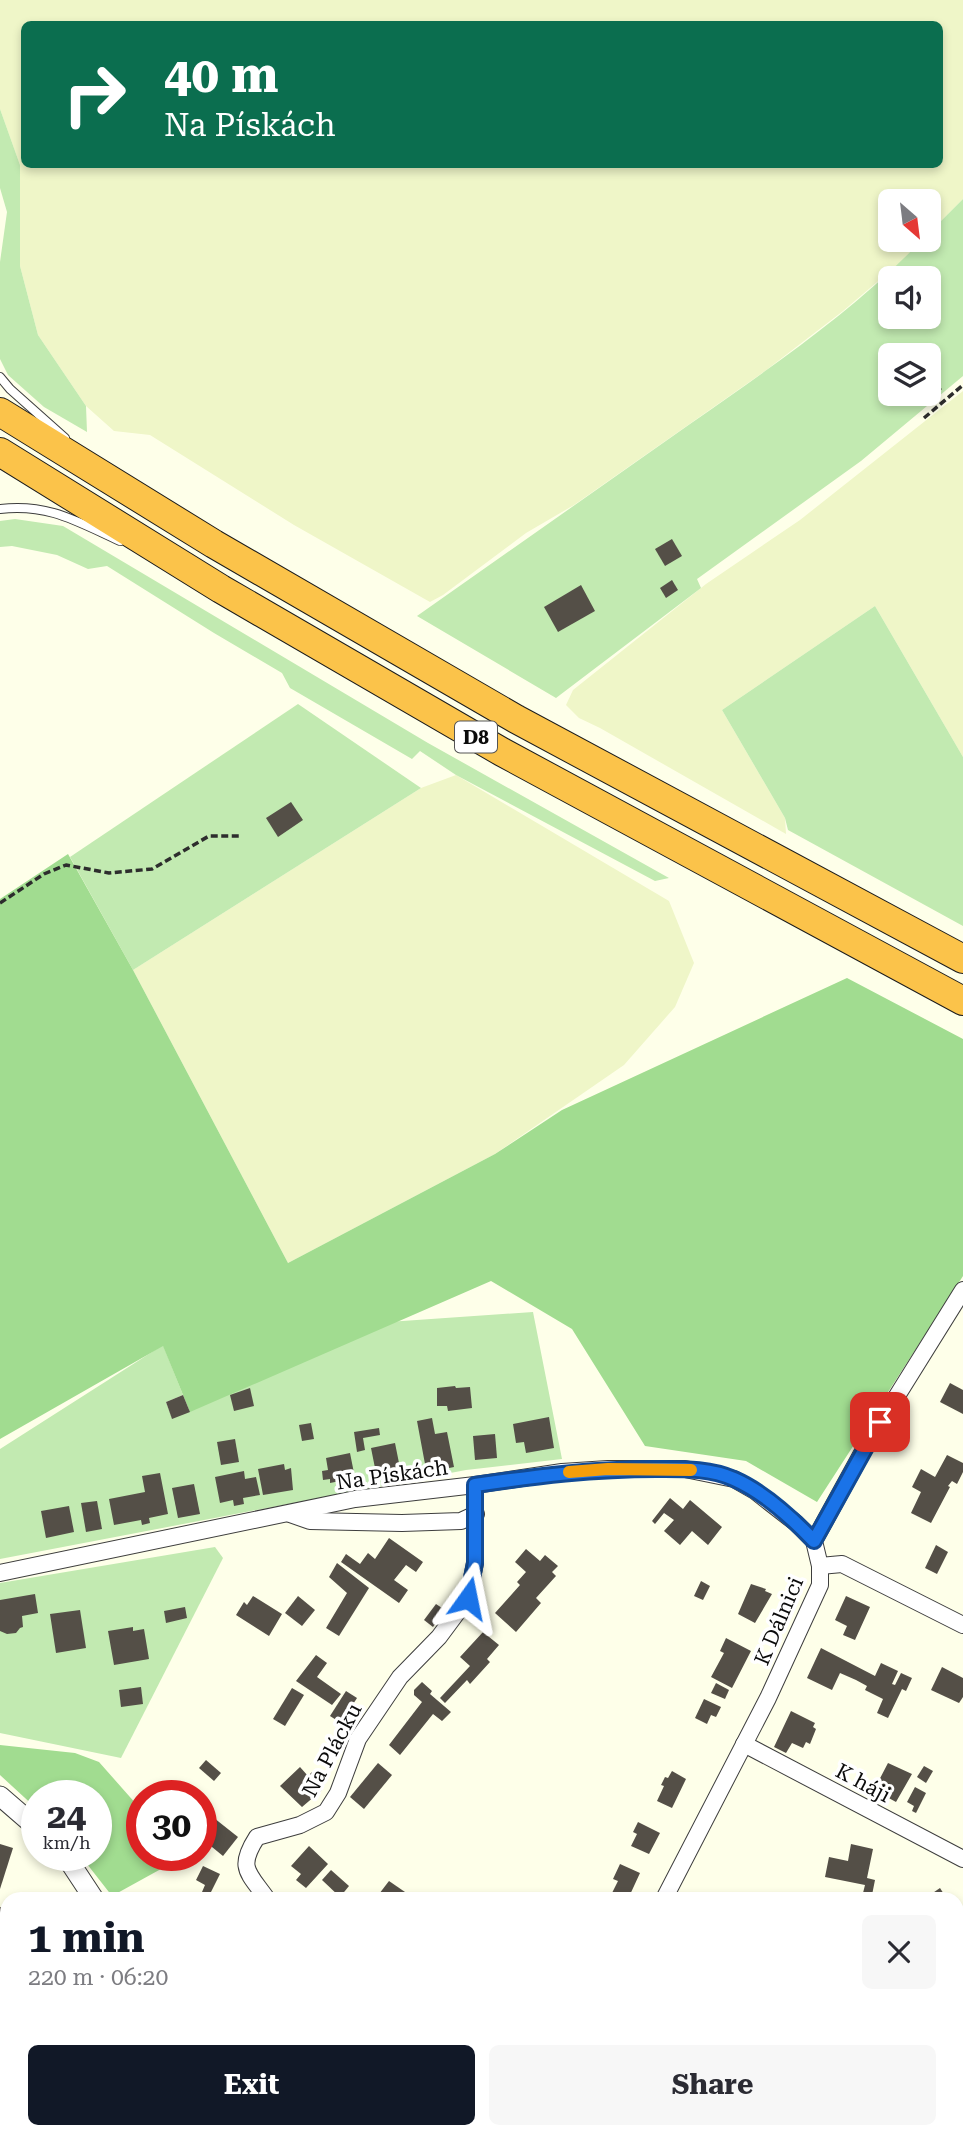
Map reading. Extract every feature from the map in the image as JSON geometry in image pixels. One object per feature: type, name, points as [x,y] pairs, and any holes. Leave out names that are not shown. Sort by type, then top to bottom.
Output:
[{"type":"highway","name":"D8","points":[[0,412],[214,544],[516,719],[963,959]]},
{"type":"highway","name":"D8","points":[[0,453],[221,589],[502,752],[963,1001]]},
{"type":"street","points":[[814,1541],[867,1444],[963,1290]]},
{"type":"street","name":"Na Pískách","points":[[0,1573],[355,1499],[562,1472],[608,1469],[685,1469],[711,1472],[734,1479],[755,1491],[814,1541]]},
{"type":"street","name":"Na Plácku","points":[[261,1892],[247,1874],[246,1854],[257,1837],[300,1825],[326,1812],[338,1793],[358,1739],[400,1677],[439,1637],[468,1598],[475,1563],[475,1485]]},
{"type":"street","points":[[290,1514],[310,1521],[402,1522],[461,1521],[476,1514]]},
{"type":"street","name":"K Dálnici","points":[[668,1892],[744,1744],[820,1586],[820,1566],[814,1541]]},
{"type":"street","points":[[820,1566],[842,1564],[963,1625]]},
{"type":"street","name":"K háji","points":[[744,1744],[963,1858]]},
{"type":"street","points":[[0,1796],[21,1814]]},
{"type":"street","points":[[76,1871],[89,1892]]},
{"type":"lane","points":[[0,377],[22,401],[123,488]]},
{"type":"lane","points":[[0,509],[38,508],[60,513],[127,545]]},
{"type":"lane","points":[[139,550],[221,589]]},
{"type":"path","points":[[925,418],[963,386]]},
{"type":"path","points":[[0,903],[44,874],[66,865],[109,873],[152,869],[209,836],[242,836]]},
{"type":"green space","points":[[0,0],[963,0],[963,199],[942,220],[942,189],[878,189],[878,252],[911,252],[903,260],[896,266],[878,266],[878,281],[765,371],[574,505],[526,533],[430,602],[294,525],[150,435],[114,431],[86,406],[38,335],[20,266],[20,165],[0,109]]},
{"type":"green space","points":[[0,109],[20,165],[20,266],[38,335],[86,406],[87,432],[44,407],[8,375],[0,359],[0,262],[7,212],[0,188]]},
{"type":"green space","points":[[963,199],[963,376],[941,394],[941,343],[878,343],[878,406],[927,406],[861,461],[697,579],[701,588],[556,698],[417,616],[750,382],[840,315],[878,282],[878,329],[941,329],[941,266],[896,266],[910,252],[942,252],[942,220]]},
{"type":"green space","points":[[963,391],[963,757],[875,606],[722,710],[785,818],[786,834],[579,718],[566,705],[573,690],[706,584],[800,520]]},
{"type":"green space","points":[[15,519],[63,526],[428,743],[669,878],[655,881],[456,775],[420,751],[412,759],[290,688],[282,673],[107,566],[88,569],[57,555],[12,546],[0,547],[0,521]]},
{"type":"green space","points":[[875,606],[963,757],[963,926],[788,830],[785,818],[722,710]]},
{"type":"green space","points":[[298,704],[421,788],[133,970],[70,857]]},
{"type":"green space","points":[[456,775],[669,901],[694,963],[675,1007],[624,1065],[495,1154],[288,1263],[133,970],[421,788]]},
{"type":"green space","points":[[68,854],[133,970],[288,1263],[495,1154],[562,1110],[847,978],[963,1039],[963,1276],[817,1502],[746,1461],[645,1446],[572,1329],[491,1281],[190,1412],[163,1346],[0,1439],[0,899]]},
{"type":"green space","points":[[533,1312],[562,1459],[466,1470],[0,1559],[0,1449],[163,1345],[183,1395],[166,1402],[172,1418],[388,1322]]},
{"type":"green space","points":[[215,1547],[223,1558],[121,1758],[0,1733],[0,1583]]},
{"type":"green space","points":[[0,1745],[75,1753],[99,1762],[126,1793],[126,1871],[157,1871],[119,1892],[109,1892],[92,1871],[112,1871],[112,1780],[21,1780],[21,1794],[0,1775]]},
{"type":"building","points":[[672,539],[682,556],[665,566],[655,549]]},
{"type":"building","points":[[672,580],[678,590],[666,598],[660,588]]},
{"type":"building","points":[[581,585],[595,611],[558,632],[544,607]]},
{"type":"building","points":[[291,802],[303,820],[278,837],[266,818]]},
{"type":"building","points":[[950,1383],[963,1390],[963,1414],[940,1402]]},
{"type":"building","points":[[470,1387],[472,1408],[448,1411],[447,1406],[437,1406],[437,1388]]},
{"type":"building","points":[[250,1388],[254,1406],[234,1411],[230,1395]]},
{"type":"building","points":[[183,1395],[190,1412],[172,1419],[166,1402]]},
{"type":"building","points":[[549,1417],[554,1448],[526,1453],[524,1442],[516,1443],[513,1424]]},
{"type":"building","points":[[432,1418],[435,1434],[447,1432],[454,1467],[430,1472],[428,1463],[425,1464],[417,1421]]},
{"type":"building","points":[[311,1423],[314,1439],[302,1441],[299,1425]]},
{"type":"building","points":[[379,1428],[380,1435],[363,1438],[365,1450],[357,1452],[354,1432]]},
{"type":"building","points":[[495,1434],[497,1458],[475,1460],[473,1436]]},
{"type":"building","points":[[235,1439],[239,1462],[221,1465],[217,1442]]},
{"type":"building","points":[[395,1443],[400,1468],[394,1469],[395,1475],[382,1477],[381,1471],[376,1473],[371,1448]]},
{"type":"building","points":[[350,1453],[355,1478],[330,1483],[330,1479],[323,1480],[322,1471],[328,1470],[326,1458]]},
{"type":"building","points":[[947,1455],[963,1463],[963,1472],[957,1484],[952,1481],[948,1486],[950,1487],[931,1523],[911,1513],[921,1492],[912,1487],[921,1469],[935,1477]]},
{"type":"building","points":[[284,1464],[285,1470],[291,1468],[293,1490],[263,1495],[258,1469]]},
{"type":"building","points":[[244,1471],[245,1479],[256,1477],[260,1495],[243,1498],[244,1504],[234,1506],[233,1500],[220,1503],[215,1477]]},
{"type":"building","points":[[160,1473],[168,1514],[149,1518],[150,1523],[142,1525],[141,1520],[114,1525],[109,1499],[145,1492],[142,1476]]},
{"type":"building","points":[[194,1484],[200,1514],[178,1518],[172,1488]]},
{"type":"building","points":[[670,1498],[683,1509],[690,1500],[722,1527],[708,1545],[692,1531],[680,1545],[664,1531],[674,1520],[664,1513],[655,1524],[652,1521]]},
{"type":"building","points":[[97,1501],[102,1529],[86,1532],[81,1503]]},
{"type":"building","points":[[69,1506],[74,1532],[46,1538],[41,1511]]},
{"type":"building","points":[[389,1538],[423,1562],[416,1572],[406,1565],[394,1580],[408,1590],[399,1603],[341,1562],[346,1554],[360,1564],[368,1553],[375,1559]]},
{"type":"building","points":[[936,1545],[948,1552],[937,1574],[925,1568]]},
{"type":"building","points":[[526,1549],[540,1561],[545,1555],[558,1566],[552,1572],[556,1576],[536,1598],[541,1603],[516,1632],[495,1613],[520,1585],[517,1582],[526,1572],[515,1562]]},
{"type":"building","points":[[337,1563],[369,1588],[339,1636],[326,1628],[347,1593],[329,1577]]},
{"type":"building","points":[[701,1581],[710,1586],[703,1600],[694,1596]]},
{"type":"building","points":[[751,1584],[772,1594],[755,1623],[738,1614]]},
{"type":"building","points":[[35,1594],[38,1613],[22,1616],[23,1627],[16,1633],[7,1634],[0,1631],[0,1600]]},
{"type":"building","points":[[253,1596],[282,1614],[269,1636],[236,1615],[244,1602],[247,1605]]},
{"type":"building","points":[[298,1596],[315,1610],[302,1626],[285,1613]]},
{"type":"building","points":[[846,1596],[870,1607],[855,1640],[843,1635],[847,1626],[835,1620]]},
{"type":"building","points":[[436,1604],[445,1610],[433,1627],[424,1620]]},
{"type":"building","points":[[185,1607],[187,1618],[166,1623],[164,1611]]},
{"type":"building","points":[[80,1610],[86,1648],[56,1653],[50,1614]]},
{"type":"building","points":[[133,1627],[133,1631],[144,1629],[149,1659],[114,1665],[108,1631]]},
{"type":"building","points":[[483,1632],[499,1645],[487,1659],[490,1662],[470,1684],[467,1680],[445,1703],[440,1698],[470,1666],[460,1657]]},
{"type":"building","points":[[726,1638],[751,1651],[732,1688],[711,1677],[724,1653],[720,1651]]},
{"type":"building","points":[[821,1648],[875,1676],[881,1663],[898,1671],[892,1684],[895,1685],[901,1673],[912,1678],[906,1691],[902,1689],[888,1718],[877,1713],[883,1699],[865,1690],[867,1686],[856,1680],[840,1673],[832,1690],[807,1678]]},
{"type":"building","points":[[316,1655],[327,1663],[317,1677],[341,1694],[332,1705],[296,1681]]},
{"type":"building","points":[[942,1667],[963,1678],[963,1697],[959,1703],[931,1690]]},
{"type":"building","points":[[422,1682],[432,1691],[430,1694],[451,1712],[442,1721],[433,1714],[400,1755],[389,1745],[422,1702],[414,1695],[414,1690]]},
{"type":"building","points":[[716,1683],[729,1690],[725,1699],[711,1693]]},
{"type":"building","points":[[141,1687],[143,1704],[121,1707],[119,1690]]},
{"type":"building","points":[[292,1688],[304,1695],[285,1726],[273,1719]]},
{"type":"building","points":[[346,1691],[357,1698],[341,1723],[330,1716]]},
{"type":"building","points":[[704,1699],[721,1707],[716,1717],[711,1715],[707,1724],[695,1718]]},
{"type":"building","points":[[791,1711],[815,1723],[813,1727],[816,1729],[810,1744],[806,1742],[803,1748],[792,1743],[786,1753],[774,1747]]},
{"type":"building","points":[[206,1760],[221,1773],[213,1780],[199,1768]]},
{"type":"building","points":[[378,1763],[392,1775],[364,1809],[350,1797]]},
{"type":"building","points":[[888,1763],[912,1774],[896,1802],[885,1796],[887,1791],[876,1786]]},
{"type":"building","points":[[924,1766],[933,1771],[926,1783],[917,1777]]},
{"type":"building","points":[[300,1767],[308,1776],[312,1772],[317,1778],[314,1782],[322,1790],[302,1807],[280,1786]]},
{"type":"building","points":[[672,1771],[686,1779],[672,1808],[657,1801],[665,1777],[668,1778]]},
{"type":"building","points":[[915,1787],[926,1793],[916,1813],[912,1811],[914,1806],[907,1802]]},
{"type":"building","points":[[217,1820],[238,1837],[223,1856],[217,1851]]},
{"type":"building","points":[[638,1822],[660,1833],[649,1854],[631,1846],[637,1834],[633,1832]]},
{"type":"building","points":[[0,1844],[13,1848],[0,1889]]},
{"type":"building","points":[[851,1844],[873,1849],[867,1878],[875,1880],[873,1892],[863,1892],[865,1885],[825,1877],[829,1857],[848,1861]]},
{"type":"building","points":[[309,1846],[328,1864],[306,1888],[296,1880],[301,1874],[291,1866]]},
{"type":"building","points":[[620,1864],[640,1873],[631,1892],[612,1892],[618,1881],[613,1879]]},
{"type":"building","points":[[331,1870],[349,1886],[344,1892],[335,1892],[322,1880]]},
{"type":"building","points":[[200,1871],[220,1874],[211,1892],[202,1892],[205,1885],[196,1880]]},
{"type":"building","points":[[389,1881],[405,1892],[381,1892]]},
{"type":"slow traffic","points":[[569,1472],[608,1469],[691,1470]]},
{"type":"route","points":[[468,1598],[475,1563],[475,1485],[562,1472],[608,1469],[685,1469],[711,1472],[734,1479],[755,1491],[814,1541],[880,1422]]}]
